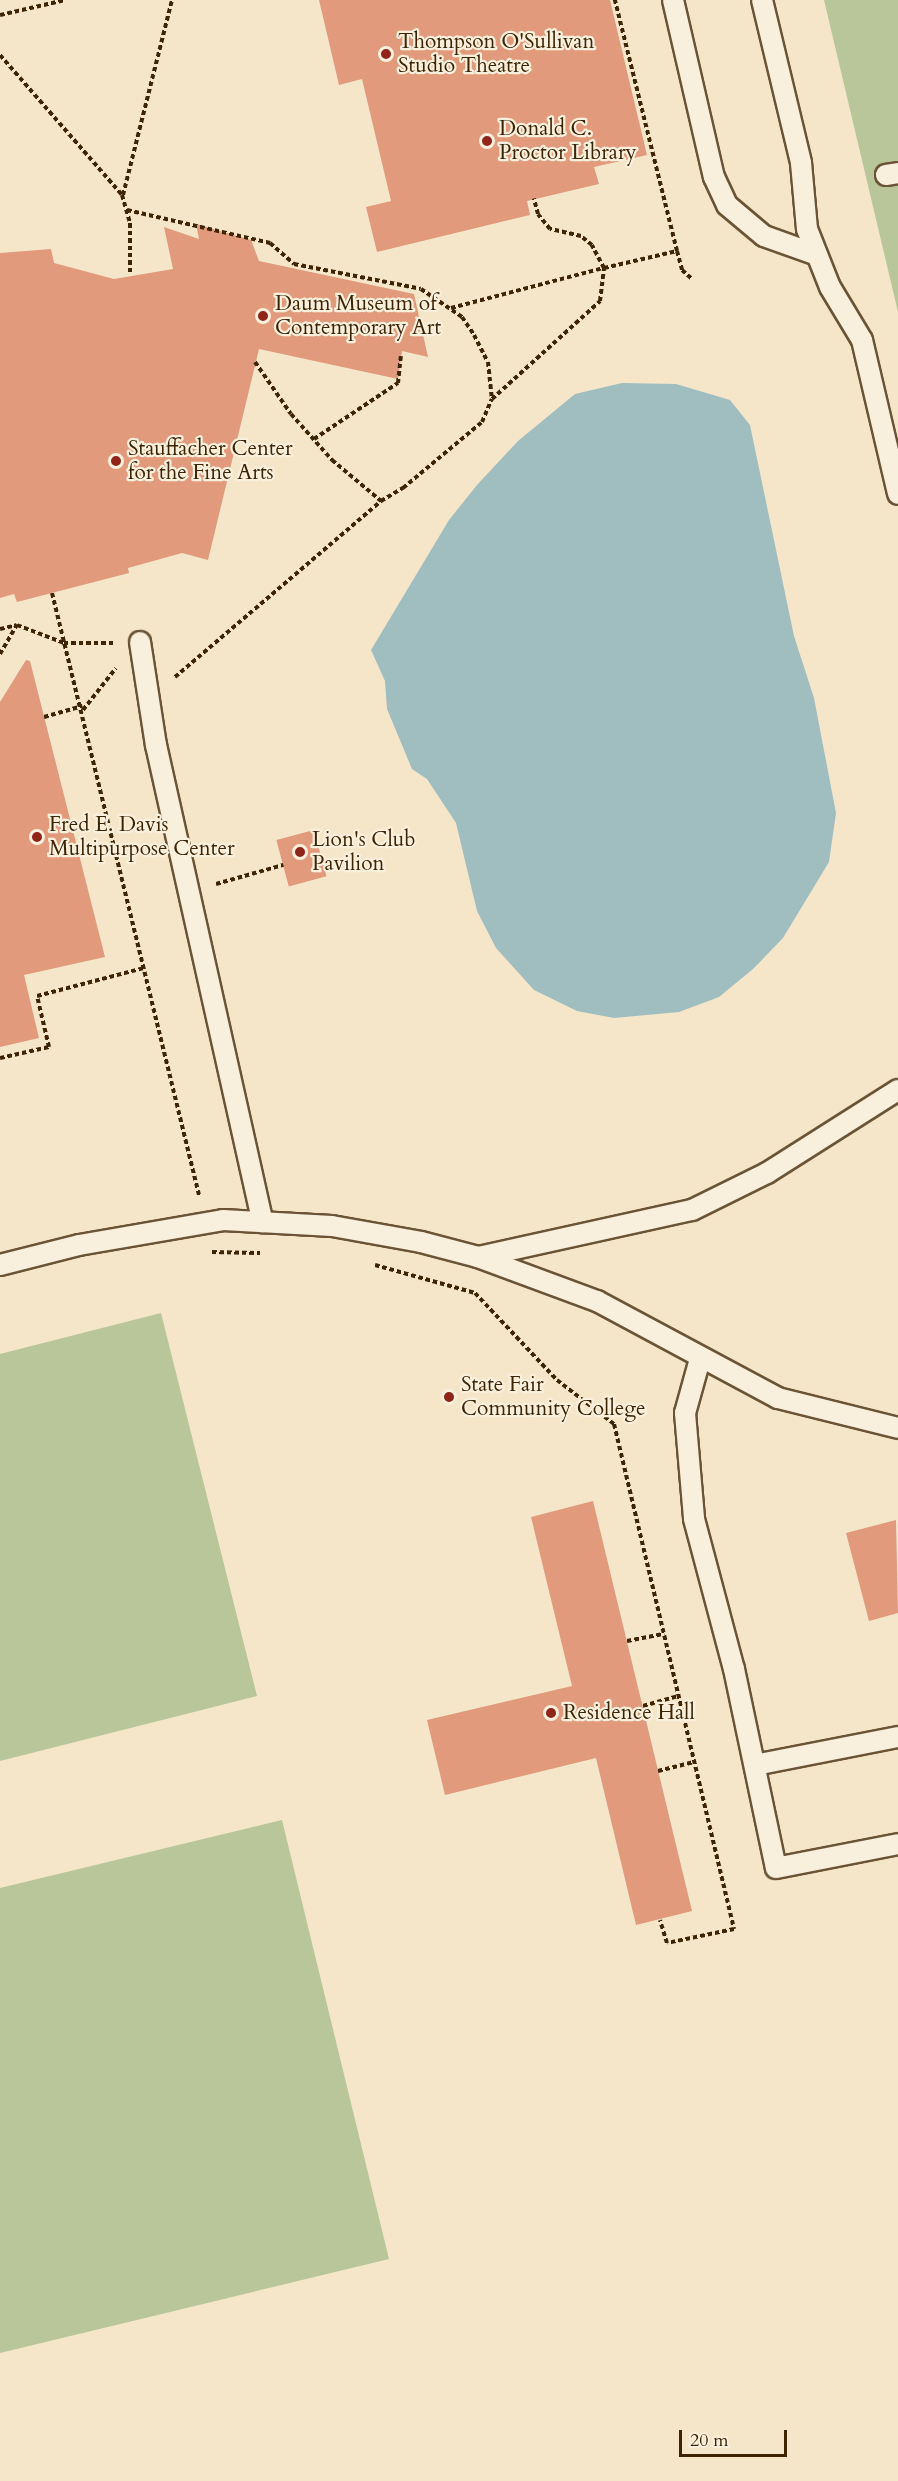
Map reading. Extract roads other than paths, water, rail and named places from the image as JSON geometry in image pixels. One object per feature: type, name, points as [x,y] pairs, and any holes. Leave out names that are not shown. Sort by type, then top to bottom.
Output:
[{"type":"lane","points":[[673,0],[714,177],[726,205],[764,236],[817,255]]},
{"type":"lane","points":[[762,0],[801,163],[807,229],[817,255],[862,340],[898,494]]},
{"type":"lane","points":[[140,642],[149,699],[189,891],[263,1222]]},
{"type":"lane","points":[[478,1257],[692,1210],[767,1173],[898,1090]]},
{"type":"lane","points":[[0,1265],[206,1222],[263,1222],[332,1226],[478,1257],[597,1301],[700,1359],[778,1398],[898,1428]]},
{"type":"lane","points":[[700,1359],[685,1413],[694,1519],[755,1765],[776,1868],[898,1844]]},
{"type":"lane","points":[[755,1765],[898,1737]]},
{"type":"water","points":[[622,383],[676,384],[730,400],[750,425],[794,636],[814,698],[836,813],[829,862],[783,938],[753,969],[719,997],[679,1012],[614,1018],[577,1011],[534,990],[496,948],[477,911],[456,823],[427,779],[412,769],[387,709],[385,681],[371,650],[449,520],[477,485],[518,441],[575,394]]},
{"type":"place","name":"Thompson O'Sullivan Studio Theatre","points":[[386,54]]},
{"type":"place","name":"Donald C. Proctor Library","points":[[487,141]]},
{"type":"place","name":"Daum Museum of Contemporary Art","points":[[263,316]]},
{"type":"place","name":"Stauffacher Center for the Fine Arts","points":[[116,461]]},
{"type":"place","name":"Fred E. Davis Multipurpose Center","points":[[37,837]]},
{"type":"place","name":"Lion's Club Pavilion","points":[[300,852]]},
{"type":"place","name":"State Fair Community College","points":[[449,1397]]},
{"type":"place","name":"Residence Hall","points":[[551,1713]]}]
